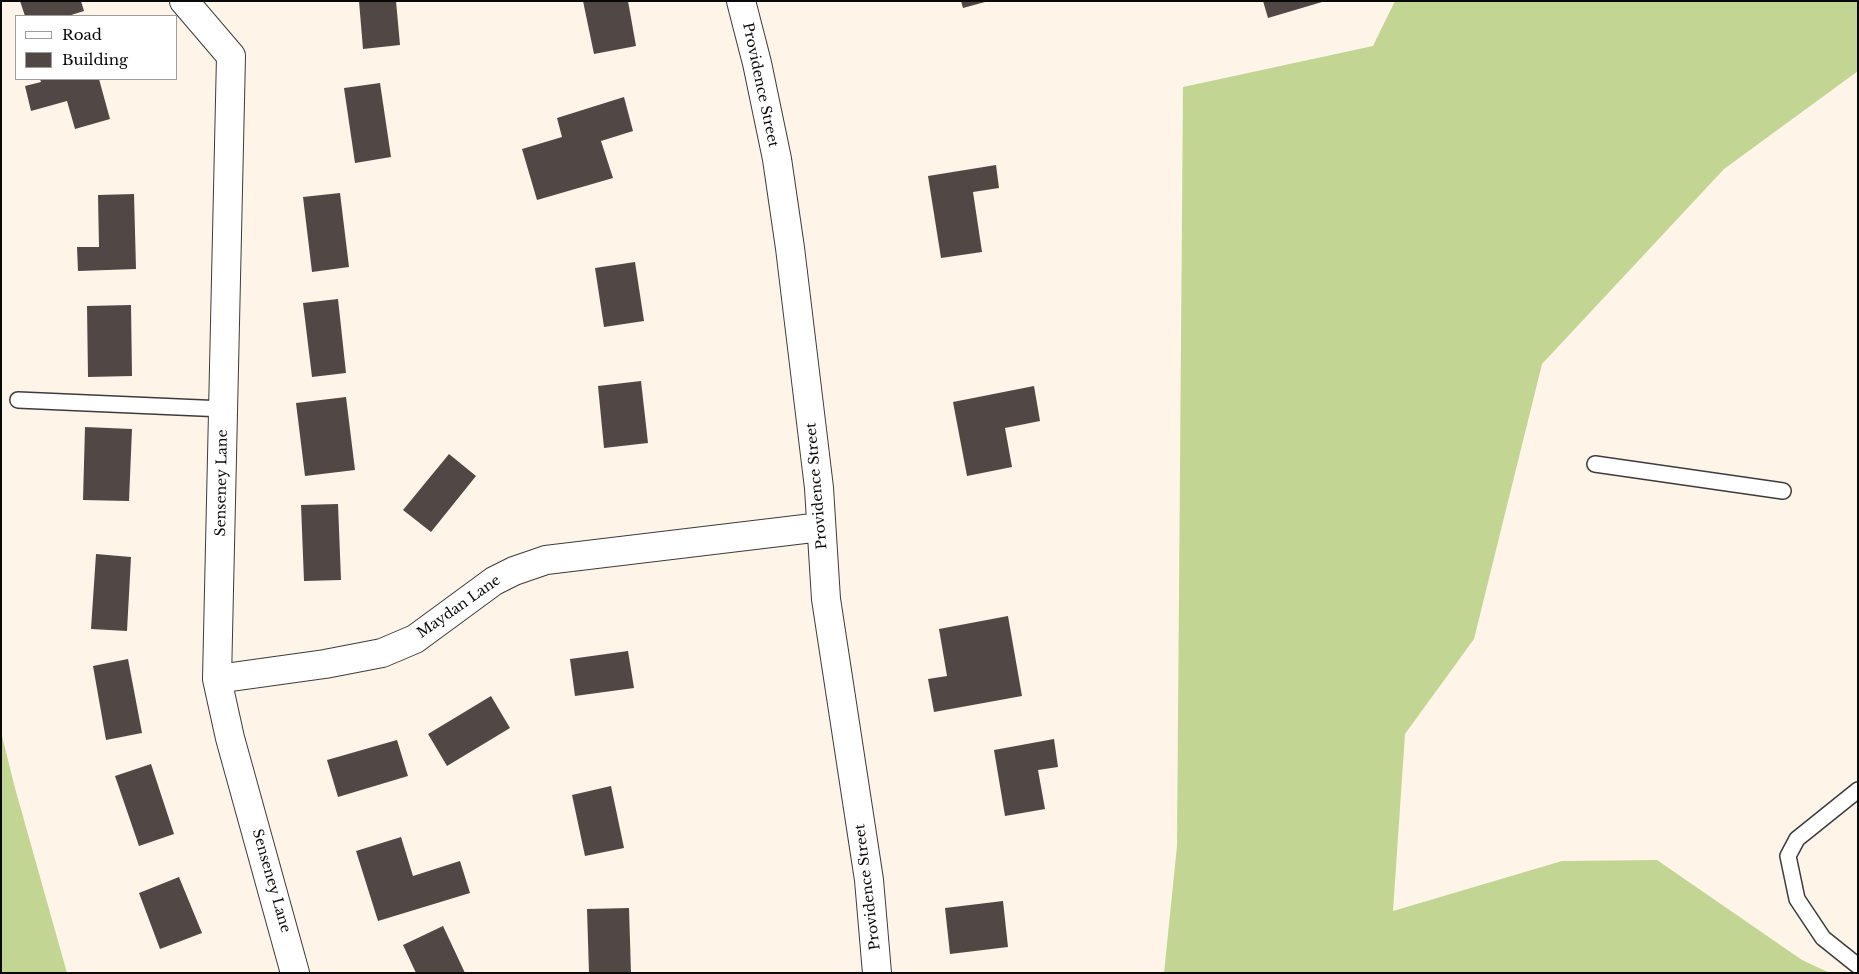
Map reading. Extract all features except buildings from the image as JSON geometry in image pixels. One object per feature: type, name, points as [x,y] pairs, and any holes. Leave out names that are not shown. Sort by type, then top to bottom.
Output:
[{"type":"street","name":"Senseney Lane","points":[[184,1],[231,56],[217,679],[230,738],[295,973]]},
{"type":"street","name":"Providence Street","points":[[741,1],[759,72],[777,159],[787,228],[819,488],[826,599],[869,880],[877,973]]},
{"type":"street","name":"Maydan Lane","points":[[217,679],[326,664],[382,653],[415,639],[494,581],[514,571],[546,560],[821,527]]},
{"type":"lane","points":[[18,400],[224,409]]},
{"type":"lane","points":[[1595,464],[1783,491]]},
{"type":"lane","points":[[1858,790],[1797,839],[1788,856],[1797,898],[1823,938],[1858,966]]},
{"type":"green space","points":[[1395,1],[1858,1],[1858,71],[1724,169],[1542,364],[1474,639],[1405,734],[1393,911],[1562,861],[1657,860],[1802,960],[1830,973],[1164,973],[1177,846],[1183,87],[1373,46]]},
{"type":"green space","points":[[1,732],[15,788],[67,973],[1,973]]}]
